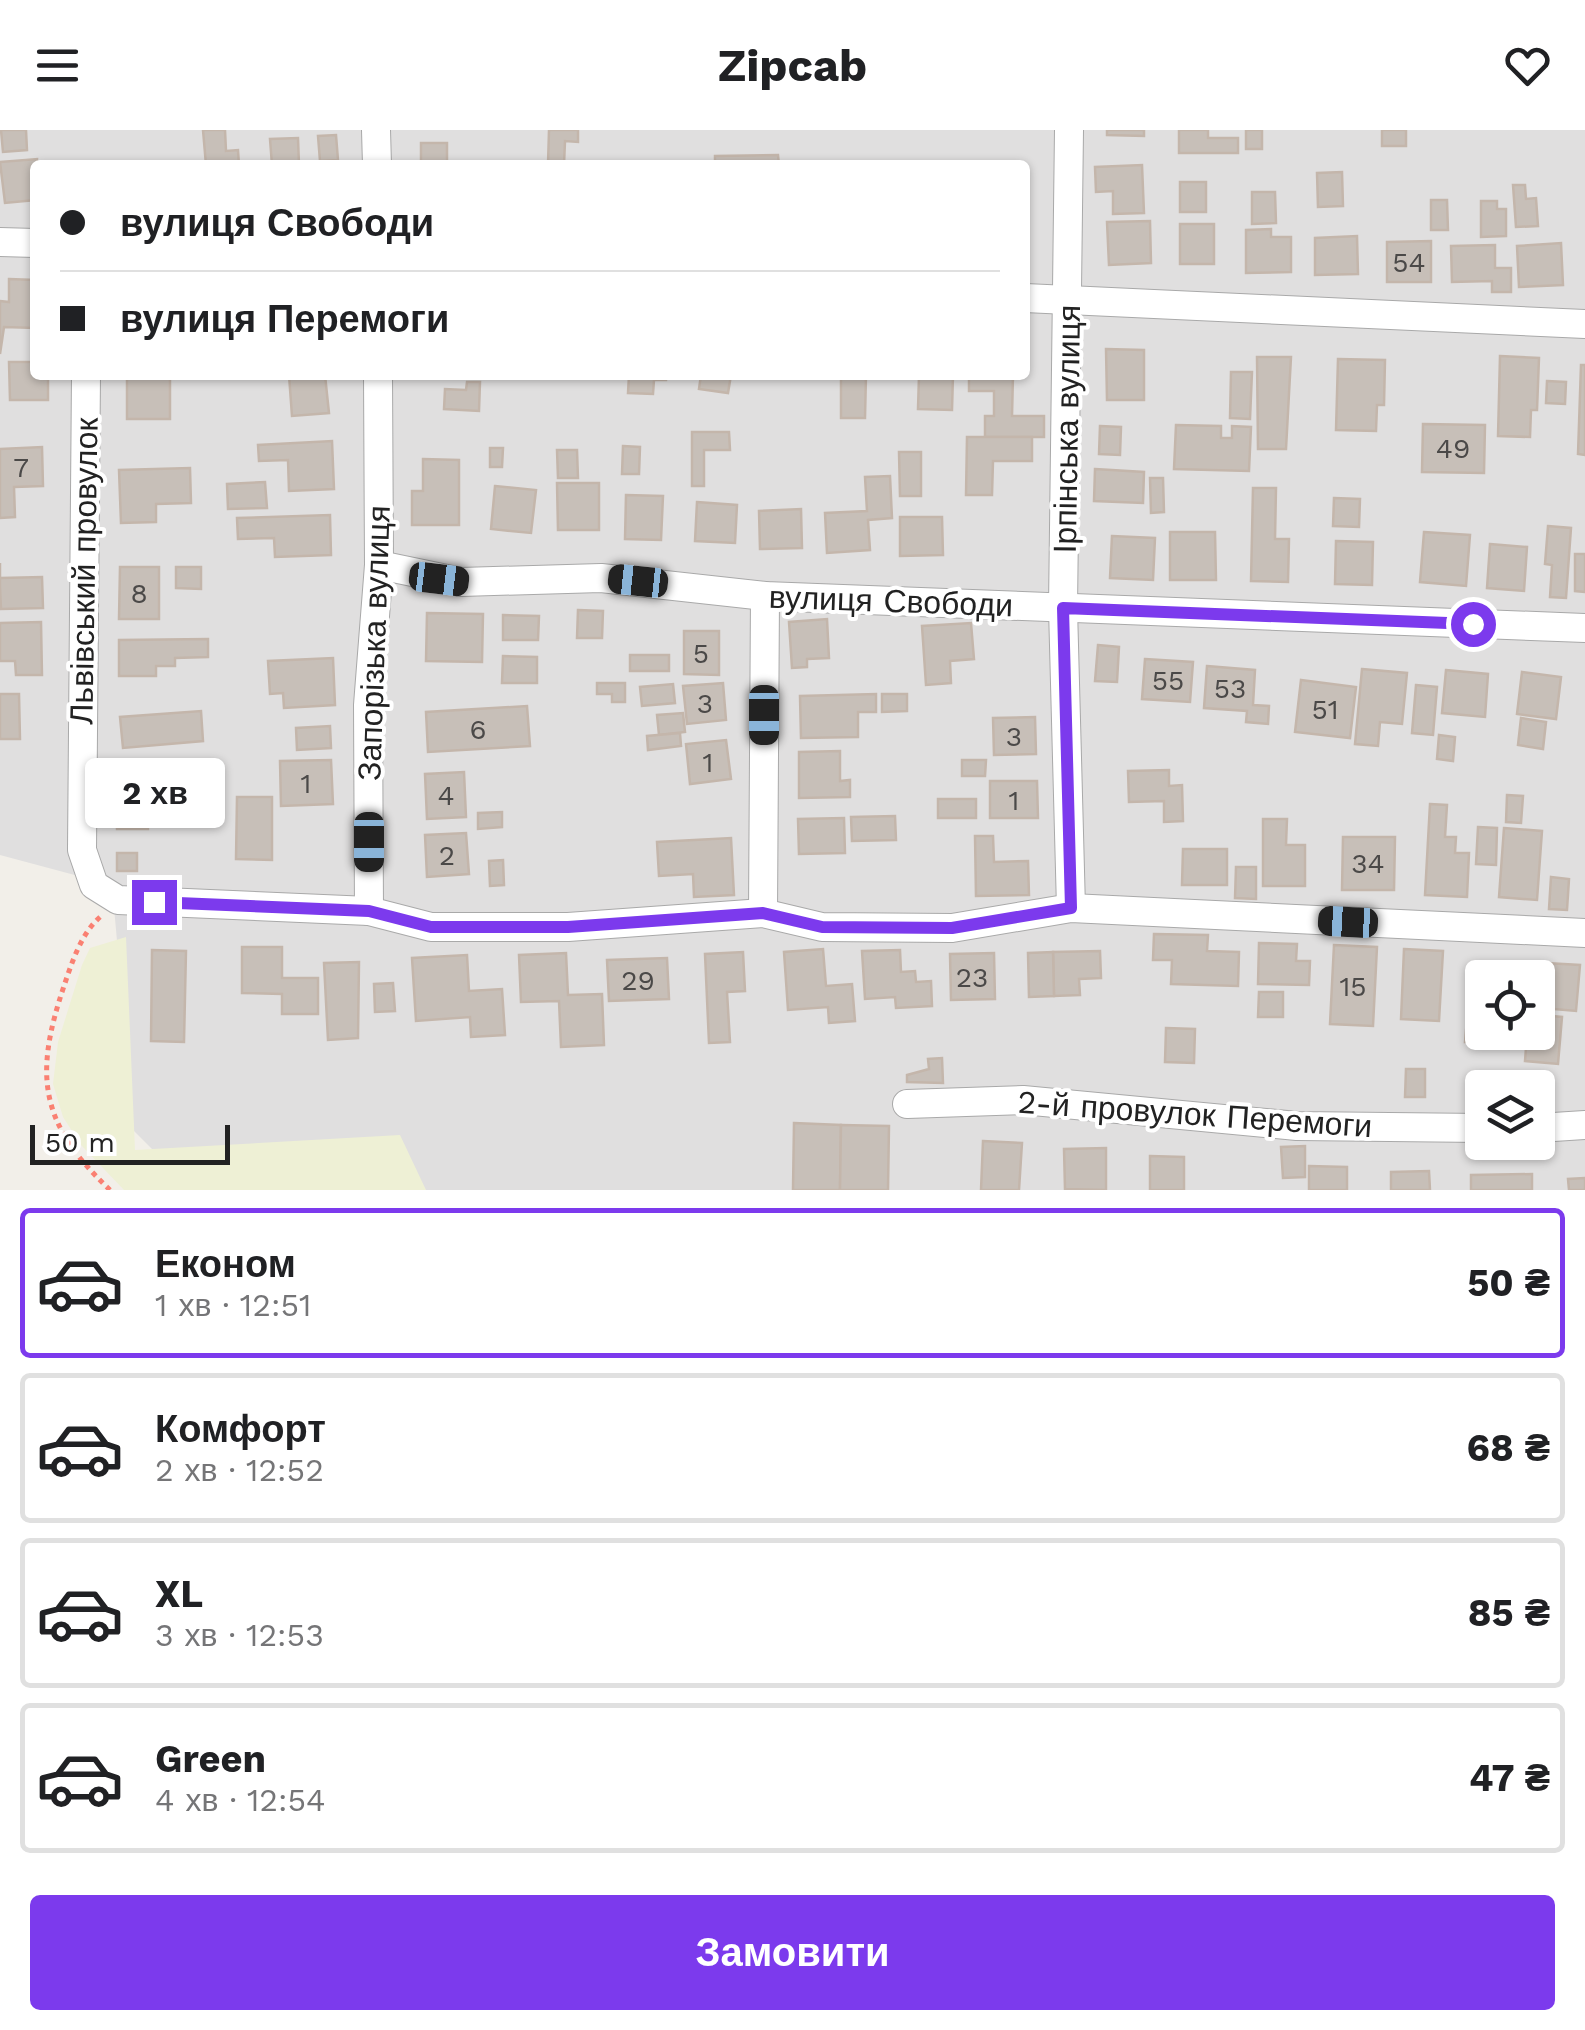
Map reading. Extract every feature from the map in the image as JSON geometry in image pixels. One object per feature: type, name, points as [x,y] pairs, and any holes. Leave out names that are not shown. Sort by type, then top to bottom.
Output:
[{"type":"street","points":[[376,130],[377,160]]},
{"type":"street","name":"Ірпінська вулиця","points":[[1069,130],[1063,608],[1071,908]]},
{"type":"street","points":[[0,242],[30,243]]},
{"type":"street","points":[[1030,298],[1585,324]]},
{"type":"street","name":"Львівський провулок","points":[[86,380],[81,826],[86,872],[94,885],[118,900]]},
{"type":"street","name":"Запорізька вулиця","points":[[369,911],[368,705],[379,565],[378,380]]},
{"type":"street","name":"вулиця Свободи","points":[[379,565],[461,582],[601,578],[765,596],[1585,628]]},
{"type":"street","points":[[763,913],[765,596]]},
{"type":"street","points":[[118,900],[369,911],[431,927],[568,927],[763,913],[822,927],[952,928],[1071,908],[1585,932]]},
{"type":"street","name":"2-й провулок Перемоги","points":[[907,1104],[1023,1100],[1297,1126],[1465,1128]]},
{"type":"street","points":[[1555,1127],[1585,1125]]},
{"type":"path","points":[[110,1190],[54,1122],[44,1084],[48,1040],[72,960],[92,924],[118,900]]},
{"type":"shaded area","points":[[0,130],[1585,130],[1585,1190],[193,1190],[134,1131],[112,885],[0,855]]},
{"type":"green space","points":[[126,937],[135,1150],[400,1135],[426,1190],[124,1190],[81,1145],[63,1117],[53,1084],[58,1042],[90,948]]},
{"type":"building","points":[[1,130],[26,130],[27,150],[3,152]]},
{"type":"building","points":[[203,130],[225,130],[226,151],[238,150],[239,160],[206,160]]},
{"type":"building","points":[[549,130],[578,130],[578,142],[565,141],[564,160],[548,160]]},
{"type":"building","points":[[1107,130],[1144,130],[1144,136],[1107,135]]},
{"type":"building","points":[[1179,130],[1208,130],[1208,138],[1238,138],[1238,153],[1179,153]]},
{"type":"building","points":[[1246,130],[1262,130],[1262,149],[1246,149]]},
{"type":"building","points":[[1382,130],[1406,130],[1406,146],[1382,146]]},
{"type":"building","points":[[336,135],[338,160],[320,160],[318,136]]},
{"type":"building","points":[[298,138],[299,160],[272,160],[270,139]]},
{"type":"building","points":[[421,143],[447,143],[447,160],[421,160]]},
{"type":"building","points":[[778,155],[778,160],[715,160],[715,156]]},
{"type":"building","points":[[37,159],[30,160],[30,200],[5,203],[0,162]]},
{"type":"building","points":[[1142,165],[1144,213],[1113,214],[1113,191],[1096,192],[1095,167]]},
{"type":"building","points":[[1342,172],[1343,206],[1318,207],[1317,173]]},
{"type":"building","points":[[1180,182],[1206,182],[1206,212],[1180,212]]},
{"type":"building","points":[[1513,185],[1525,185],[1526,199],[1536,198],[1538,226],[1516,227]]},
{"type":"building","points":[[1252,192],[1275,192],[1276,223],[1252,224]]},
{"type":"building","points":[[1431,200],[1447,200],[1448,230],[1431,230]]},
{"type":"building","points":[[1481,201],[1497,201],[1497,209],[1506,209],[1506,236],[1481,237]]},
{"type":"building","points":[[1150,221],[1151,263],[1109,265],[1107,222]]},
{"type":"building","points":[[1180,224],[1214,224],[1214,264],[1180,264]]},
{"type":"building","points":[[1271,229],[1271,237],[1291,237],[1291,272],[1246,273],[1246,230]]},
{"type":"building","points":[[1357,236],[1358,274],[1315,275],[1315,238]]},
{"type":"building","points":[[1431,241],[1431,282],[1387,282],[1387,242]]},
{"type":"building","points":[[1561,243],[1563,285],[1519,287],[1517,246]]},
{"type":"building","points":[[1495,245],[1495,268],[1511,268],[1511,292],[1492,292],[1492,281],[1452,282],[1451,246]]},
{"type":"building","points":[[9,279],[30,280],[30,328],[4,327],[0,354],[0,301],[9,302]]},
{"type":"building","points":[[1106,349],[1144,350],[1144,400],[1107,400]]},
{"type":"building","points":[[1500,356],[1539,358],[1537,410],[1531,410],[1530,437],[1498,436]]},
{"type":"building","points":[[1257,357],[1291,357],[1286,449],[1258,449]]},
{"type":"building","points":[[1338,359],[1385,360],[1384,405],[1377,405],[1376,431],[1336,430]]},
{"type":"building","points":[[9,362],[30,362],[30,380],[48,380],[48,400],[10,400]]},
{"type":"building","points":[[1581,365],[1585,365],[1585,455],[1578,454]]},
{"type":"building","points":[[1231,372],[1252,372],[1250,419],[1230,418]]},
{"type":"building","points":[[127,380],[170,380],[170,419],[127,419]]},
{"type":"building","points":[[289,380],[326,380],[329,413],[292,416]]},
{"type":"building","points":[[629,380],[654,380],[653,394],[628,393]]},
{"type":"building","points":[[700,380],[730,380],[728,393],[699,389]]},
{"type":"building","points":[[841,380],[866,380],[865,418],[841,418]]},
{"type":"building","points":[[919,380],[953,380],[952,410],[918,409]]},
{"type":"building","points":[[969,380],[1013,380],[1012,416],[1044,416],[1044,437],[985,437],[985,416],[994,416],[994,391],[969,391]]},
{"type":"building","points":[[1547,381],[1566,382],[1565,404],[1546,403]]},
{"type":"building","points":[[467,382],[480,382],[479,411],[444,409],[445,389],[466,390]]},
{"type":"building","points":[[1423,424],[1485,425],[1484,473],[1422,472]]},
{"type":"building","points":[[1176,425],[1221,426],[1221,438],[1232,438],[1232,426],[1251,427],[1249,471],[1174,469]]},
{"type":"building","points":[[1100,426],[1121,427],[1120,455],[1099,454]]},
{"type":"building","points":[[692,432],[729,432],[730,450],[704,450],[704,486],[692,486]]},
{"type":"building","points":[[967,437],[1032,437],[1032,461],[993,461],[992,495],[966,495]]},
{"type":"building","points":[[332,441],[334,489],[289,491],[288,460],[259,461],[258,445]]},
{"type":"building","points":[[623,446],[640,447],[639,474],[622,474]]},
{"type":"building","points":[[42,447],[43,486],[14,487],[15,517],[0,518],[0,449]]},
{"type":"building","points":[[490,448],[503,448],[502,467],[490,467]]},
{"type":"building","points":[[557,450],[577,450],[578,478],[558,478]]},
{"type":"building","points":[[899,452],[921,452],[921,496],[900,496]]},
{"type":"building","points":[[423,459],[459,460],[459,525],[412,525],[412,491],[423,491]]},
{"type":"building","points":[[190,468],[191,503],[156,504],[156,522],[121,523],[119,470]]},
{"type":"building","points":[[1095,469],[1144,472],[1143,503],[1094,501]]},
{"type":"building","points":[[890,476],[892,518],[868,520],[870,550],[827,553],[825,513],[867,511],[865,477]]},
{"type":"building","points":[[1150,478],[1163,478],[1164,512],[1151,513]]},
{"type":"building","points":[[265,482],[267,508],[228,509],[227,484]]},
{"type":"building","points":[[557,483],[599,483],[599,530],[558,530]]},
{"type":"building","points":[[495,486],[536,490],[531,533],[491,529]]},
{"type":"building","points":[[1253,488],[1276,488],[1275,539],[1289,539],[1288,582],[1251,581]]},
{"type":"building","points":[[626,495],[663,496],[661,540],[625,539]]},
{"type":"building","points":[[1334,498],[1360,499],[1359,527],[1333,526]]},
{"type":"building","points":[[697,502],[737,505],[735,543],[695,541]]},
{"type":"building","points":[[801,509],[802,548],[760,549],[759,511]]},
{"type":"building","points":[[330,515],[331,555],[275,557],[274,538],[238,539],[237,518]]},
{"type":"building","points":[[900,517],[942,517],[943,555],[900,556]]},
{"type":"building","points":[[1548,526],[1571,528],[1566,598],[1550,597],[1552,565],[1545,564]]},
{"type":"building","points":[[1170,532],[1215,532],[1216,580],[1170,580]]},
{"type":"building","points":[[1424,532],[1470,535],[1466,586],[1420,582]]},
{"type":"building","points":[[1112,536],[1155,538],[1153,580],[1110,578]]},
{"type":"building","points":[[1336,541],[1373,542],[1372,585],[1335,584]]},
{"type":"building","points":[[1490,544],[1527,547],[1524,591],[1487,588]]},
{"type":"building","points":[[1575,554],[1585,554],[1585,592],[1575,591]]},
{"type":"building","points":[[120,567],[159,567],[159,619],[119,619]]},
{"type":"building","points":[[176,567],[201,567],[201,589],[176,588]]},
{"type":"building","points":[[42,577],[43,608],[1,609],[0,578]]},
{"type":"building","points":[[578,610],[603,611],[602,638],[577,638]]},
{"type":"building","points":[[427,613],[483,614],[482,662],[426,661]]},
{"type":"building","points":[[503,615],[539,616],[538,640],[503,640]]},
{"type":"building","points":[[827,619],[829,658],[807,659],[807,667],[792,668],[789,622]]},
{"type":"building","points":[[41,622],[42,675],[16,675],[15,661],[0,661],[0,623]]},
{"type":"building","points":[[971,623],[974,659],[950,661],[951,683],[926,685],[922,626]]},
{"type":"building","points":[[684,631],[719,631],[719,675],[684,674]]},
{"type":"building","points":[[208,639],[208,657],[175,658],[175,666],[156,666],[156,676],[119,676],[119,640]]},
{"type":"building","points":[[1098,645],[1119,647],[1117,682],[1095,681]]},
{"type":"building","points":[[630,655],[669,655],[669,671],[630,671]]},
{"type":"building","points":[[503,656],[537,657],[537,683],[502,683]]},
{"type":"building","points":[[333,658],[335,705],[284,708],[283,693],[270,694],[268,661]]},
{"type":"building","points":[[1145,659],[1193,662],[1190,702],[1142,699]]},
{"type":"building","points":[[1207,666],[1255,670],[1253,705],[1269,706],[1268,724],[1246,722],[1247,711],[1204,708]]},
{"type":"building","points":[[1362,669],[1407,673],[1402,724],[1380,722],[1378,746],[1355,744]]},
{"type":"building","points":[[1446,670],[1488,674],[1485,717],[1442,713]]},
{"type":"building","points":[[1522,672],[1561,677],[1556,719],[1517,714]]},
{"type":"building","points":[[1301,680],[1356,687],[1350,738],[1295,732]]},
{"type":"building","points":[[597,683],[625,683],[625,702],[612,702],[612,694],[597,694]]},
{"type":"building","points":[[723,683],[726,720],[687,724],[683,686]]},
{"type":"building","points":[[673,684],[675,703],[642,706],[640,687]]},
{"type":"building","points":[[1416,685],[1437,687],[1433,735],[1412,733]]},
{"type":"building","points":[[0,694],[19,694],[20,739],[0,739]]},
{"type":"building","points":[[876,694],[876,712],[858,712],[858,737],[801,738],[800,696]]},
{"type":"building","points":[[882,694],[907,694],[907,711],[882,712]]},
{"type":"building","points":[[527,706],[530,746],[428,752],[426,712]]},
{"type":"building","points":[[201,711],[203,741],[123,748],[120,717]]},
{"type":"building","points":[[683,713],[685,732],[659,735],[657,715]]},
{"type":"building","points":[[1035,717],[1036,754],[994,755],[993,718]]},
{"type":"building","points":[[1521,718],[1546,722],[1543,749],[1518,745]]},
{"type":"building","points":[[330,726],[331,748],[297,750],[296,728]]},
{"type":"building","points":[[680,733],[681,746],[648,750],[647,736]]},
{"type":"building","points":[[1439,735],[1455,737],[1453,761],[1437,759]]},
{"type":"building","points":[[726,740],[731,779],[690,784],[686,744]]},
{"type":"building","points":[[840,751],[840,781],[850,780],[850,797],[799,798],[799,752]]},
{"type":"building","points":[[331,760],[333,804],[281,806],[280,761]]},
{"type":"building","points":[[962,760],[986,760],[985,776],[962,776]]},
{"type":"building","points":[[1169,770],[1169,786],[1182,785],[1183,821],[1164,822],[1164,801],[1129,802],[1128,771]]},
{"type":"building","points":[[464,772],[466,817],[427,819],[425,774]]},
{"type":"building","points":[[198,780],[199,802],[187,802],[187,810],[176,810],[175,781]]},
{"type":"building","points":[[990,781],[1037,781],[1038,818],[990,818]]},
{"type":"building","points":[[147,782],[148,829],[117,829],[116,783]]},
{"type":"building","points":[[1507,795],[1523,796],[1521,823],[1506,822]]},
{"type":"building","points":[[237,797],[272,797],[272,860],[236,859]]},
{"type":"building","points":[[938,799],[976,799],[976,818],[938,818]]},
{"type":"building","points":[[1430,804],[1447,805],[1445,837],[1456,837],[1455,853],[1469,853],[1467,897],[1425,895]]},
{"type":"building","points":[[502,812],[502,827],[478,829],[478,813]]},
{"type":"building","points":[[895,816],[896,840],[852,841],[851,817]]},
{"type":"building","points":[[844,818],[845,853],[799,854],[798,819]]},
{"type":"building","points":[[1263,819],[1287,819],[1286,845],[1305,845],[1305,886],[1263,886]]},
{"type":"building","points":[[1478,827],[1497,828],[1496,865],[1476,864]]},
{"type":"building","points":[[1504,828],[1542,831],[1537,900],[1499,897]]},
{"type":"building","points":[[466,833],[469,874],[427,877],[425,835]]},
{"type":"building","points":[[975,836],[993,836],[994,862],[1028,861],[1029,895],[976,896]]},
{"type":"building","points":[[1343,837],[1395,837],[1394,890],[1342,890]]},
{"type":"building","points":[[731,838],[734,895],[694,897],[693,874],[659,876],[657,842]]},
{"type":"building","points":[[1183,849],[1227,849],[1227,885],[1182,885]]},
{"type":"building","points":[[117,853],[137,853],[137,871],[117,871]]},
{"type":"building","points":[[503,860],[504,885],[490,886],[489,861]]},
{"type":"building","points":[[1236,867],[1256,867],[1256,899],[1235,898]]},
{"type":"building","points":[[1551,877],[1569,879],[1567,910],[1549,909]]},
{"type":"building","points":[[1154,934],[1208,935],[1207,951],[1239,952],[1238,986],[1171,984],[1172,960],[1153,960]]},
{"type":"building","points":[[1259,943],[1297,944],[1296,961],[1310,961],[1309,985],[1258,984]]},
{"type":"building","points":[[1334,945],[1377,947],[1373,1026],[1330,1024]]},
{"type":"building","points":[[242,947],[282,947],[282,978],[318,978],[318,1014],[282,1014],[282,994],[242,993]]},
{"type":"building","points":[[823,949],[826,986],[852,984],[855,1021],[829,1023],[828,1007],[788,1010],[784,952]]},
{"type":"building","points":[[1404,949],[1443,951],[1439,1021],[1401,1019]]},
{"type":"building","points":[[152,950],[186,951],[184,1042],[151,1041]]},
{"type":"building","points":[[900,950],[901,972],[915,971],[916,982],[931,981],[932,1006],[896,1008],[895,997],[865,999],[862,951]]},
{"type":"building","points":[[1100,951],[1101,978],[1079,979],[1080,995],[1054,996],[1053,952]]},
{"type":"building","points":[[743,952],[745,991],[727,992],[730,1042],[709,1043],[705,954]]},
{"type":"building","points":[[1053,952],[1054,996],[1029,997],[1028,953]]},
{"type":"building","points":[[566,953],[568,995],[602,994],[604,1045],[561,1047],[559,1001],[521,1002],[519,955]]},
{"type":"building","points":[[994,953],[995,999],[951,1000],[950,954]]},
{"type":"building","points":[[467,955],[469,991],[502,989],[505,1035],[471,1037],[470,1017],[416,1021],[412,958]]},
{"type":"building","points":[[667,958],[669,999],[609,1001],[607,960]]},
{"type":"building","points":[[359,962],[358,1038],[328,1040],[324,963]]},
{"type":"building","points":[[1555,964],[1580,965],[1576,1011],[1555,1009]]},
{"type":"building","points":[[393,983],[395,1011],[375,1012],[374,984]]},
{"type":"building","points":[[1259,992],[1283,992],[1283,1017],[1258,1017]]},
{"type":"building","points":[[1555,1016],[1562,1017],[1558,1064],[1525,1061],[1526,1050],[1555,1050]]},
{"type":"building","points":[[1166,1028],[1195,1029],[1194,1063],[1165,1062]]},
{"type":"building","points":[[942,1058],[943,1083],[907,1082],[907,1075],[929,1069],[928,1059]]},
{"type":"building","points":[[1406,1069],[1425,1069],[1425,1097],[1405,1097]]},
{"type":"building","points":[[794,1123],[841,1125],[840,1190],[793,1190]]},
{"type":"building","points":[[841,1125],[889,1126],[888,1190],[840,1190]]},
{"type":"building","points":[[983,1141],[1022,1143],[1019,1190],[981,1190]]},
{"type":"building","points":[[1305,1146],[1305,1177],[1283,1178],[1281,1147]]},
{"type":"building","points":[[1106,1148],[1106,1190],[1065,1189],[1064,1149]]},
{"type":"building","points":[[1150,1156],[1184,1157],[1184,1190],[1150,1190]]},
{"type":"building","points":[[1309,1166],[1347,1167],[1347,1190],[1309,1190]]},
{"type":"building","points":[[1429,1171],[1430,1190],[1391,1190],[1391,1172]]},
{"type":"building","points":[[1532,1174],[1532,1190],[1471,1190],[1471,1175]]},
{"type":"building","points":[[1585,1178],[1585,1190],[1569,1190],[1568,1179]]},
{"type":"route","points":[[154,902],[369,911],[431,927],[568,927],[763,913],[822,927],[952,928],[1071,908],[1063,608],[1473,624]]}]
